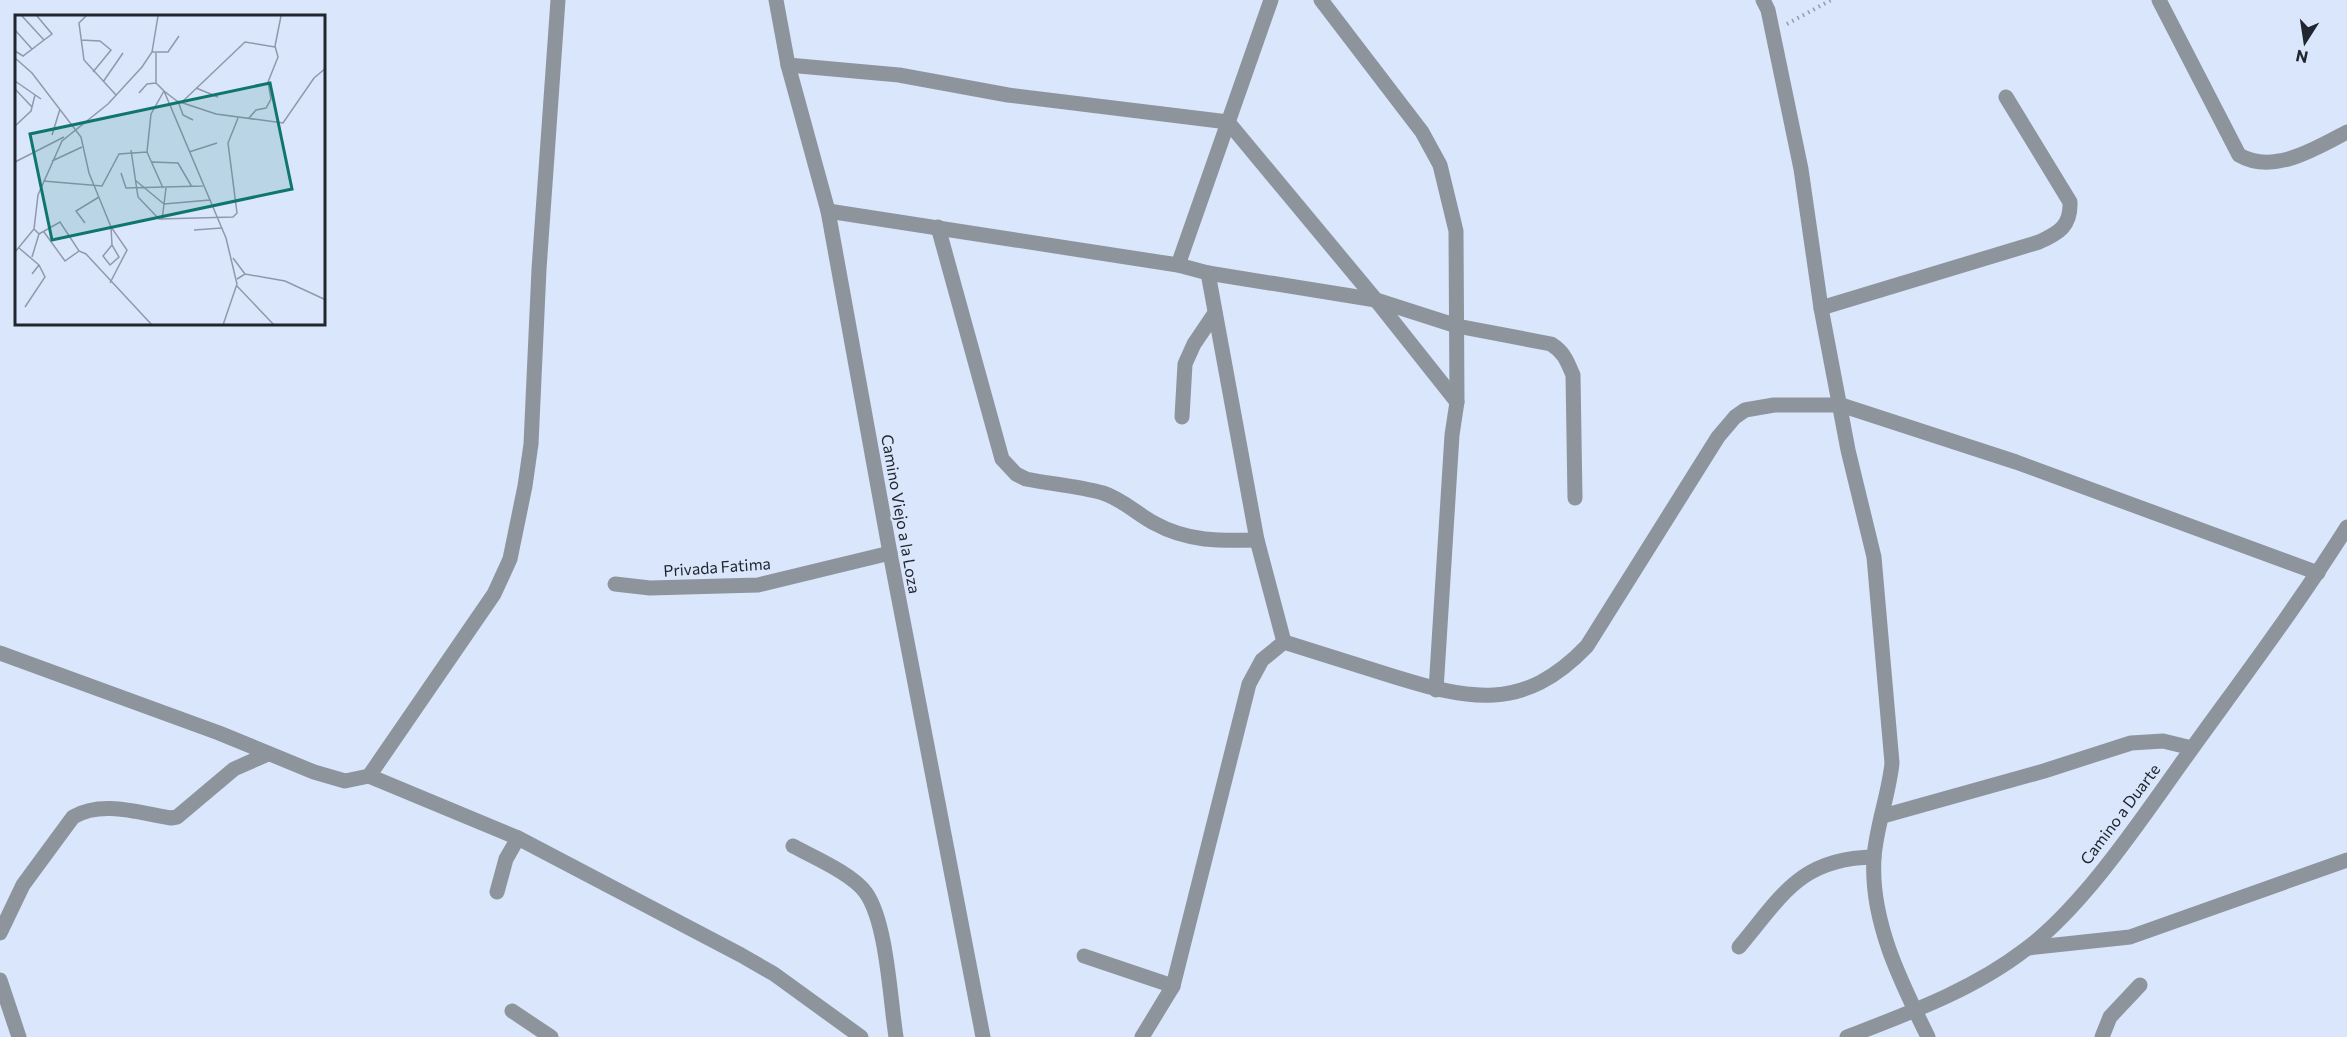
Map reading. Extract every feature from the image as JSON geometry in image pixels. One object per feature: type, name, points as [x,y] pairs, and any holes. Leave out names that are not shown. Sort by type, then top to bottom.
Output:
[{"type":"street","points":[[0,653],[219,733],[336,779],[353,781],[369,776],[494,594],[510,559],[531,444],[539,269],[558,0]]},
{"type":"street","name":"Camino Viejo a la Loza","points":[[776,0],[788,65],[828,211],[890,553],[983,1037]]},
{"type":"street","points":[[1178,265],[1271,0]]},
{"type":"street","points":[[1321,0],[1422,132],[1440,165],[1456,231],[1456,402],[1436,690]]},
{"type":"street","points":[[2159,0],[2239,155],[2253,162],[2268,164],[2301,155],[2347,132]]},
{"type":"street","points":[[1767,3],[1771,33],[1803,180],[1821,308],[1848,450],[1874,557],[1891,738],[1890,787],[1874,857],[1877,908],[1886,940],[1928,1037]]},
{"type":"street","points":[[788,65],[899,75],[1008,95],[1228,122],[1376,300],[1456,402]]},
{"type":"street","points":[[1821,308],[2039,242],[2065,227],[2071,216],[2070,202],[2006,97]]},
{"type":"street","points":[[828,211],[1178,265],[1208,273],[1376,300],[1457,326],[1551,344],[1561,350],[1573,375],[1575,498]]},
{"type":"street","points":[[938,227],[1002,459],[1016,474],[1026,479],[1103,493],[1117,499],[1155,524],[1188,537],[1207,541],[1257,540]]},
{"type":"street","points":[[1208,273],[1257,540],[1284,642]]},
{"type":"street","points":[[1182,417],[1185,364],[1194,344],[1215,313]]},
{"type":"street","points":[[1284,642],[1436,690],[1470,696],[1501,695],[1527,689],[1550,679],[1568,666],[1587,646],[1719,437],[1735,417],[1745,410],[1774,405],[1841,405],[2048,474],[2318,573]]},
{"type":"street","name":"Camino a Duarte","points":[[1847,1037],[1915,1010],[1990,974],[2028,948],[2064,914],[2192,748],[2318,573],[2347,527]]},
{"type":"street","name":"Privada Fatima","points":[[615,584],[672,589],[758,585],[890,553]]},
{"type":"street","points":[[1144,1037],[1173,986],[1249,684],[1262,660],[1284,642]]},
{"type":"street","points":[[1883,816],[2044,771],[2131,743],[2163,741],[2192,748]]},
{"type":"street","points":[[0,933],[23,885],[73,817],[81,812],[104,807],[171,818],[177,817],[234,769],[268,754]]},
{"type":"street","points":[[369,776],[518,838],[741,955],[774,974],[861,1037]]},
{"type":"street","points":[[498,892],[507,859],[518,838]]},
{"type":"street","points":[[793,846],[844,875],[865,892],[875,911],[881,936],[896,1037]]},
{"type":"street","points":[[1739,947],[1788,889],[1811,871],[1830,861],[1874,857]]},
{"type":"street","points":[[2028,948],[2130,937],[2347,860]]},
{"type":"street","points":[[1084,956],[1173,986]]},
{"type":"street","points":[[0,980],[19,1037]]},
{"type":"street","points":[[2102,1037],[2110,1017],[2140,985]]},
{"type":"street","points":[[512,1011],[551,1037]]},
{"type":"path","points":[[1771,33],[1831,0]]}]
